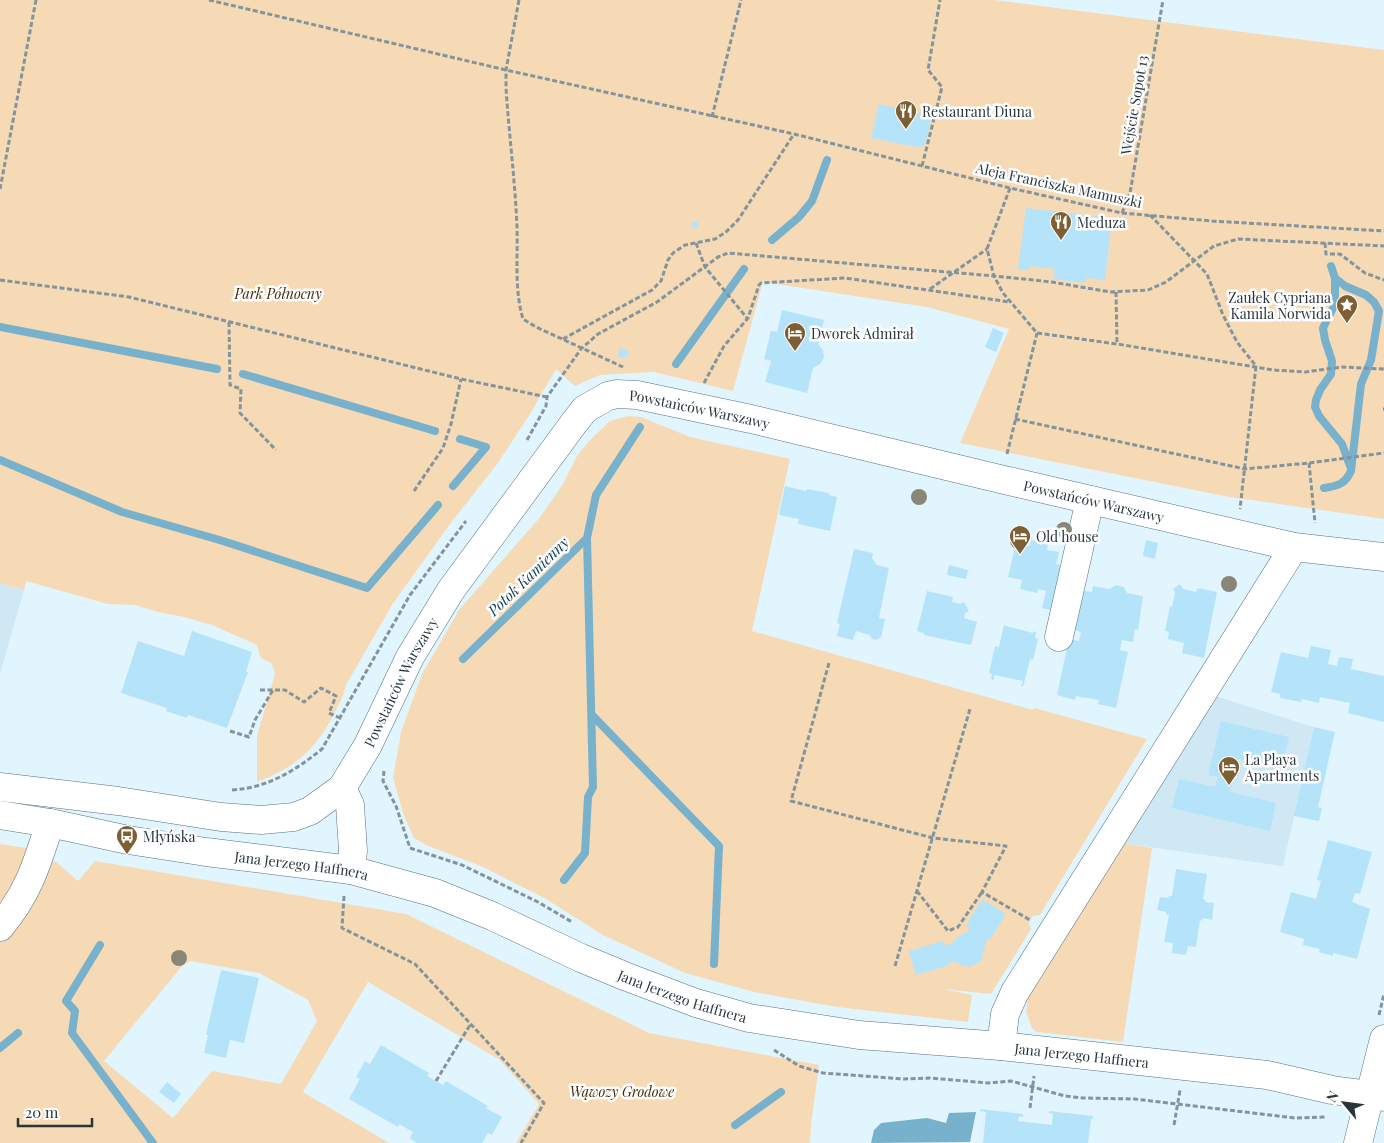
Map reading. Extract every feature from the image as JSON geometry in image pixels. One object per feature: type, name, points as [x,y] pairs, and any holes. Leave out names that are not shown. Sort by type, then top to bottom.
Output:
[{"type":"street","name":"Powstańców Warszawy","points":[[0,787],[118,801],[221,817],[261,820],[294,816],[310,811],[342,788],[368,745],[410,657],[451,590],[585,410],[608,396],[617,394],[637,395],[751,419],[1294,547],[1384,557]]},
{"type":"street","points":[[1059,637],[1090,500]]},
{"type":"street","points":[[1001,1046],[1005,1014],[1015,992],[1294,547]]},
{"type":"street","points":[[342,788],[350,805],[353,851],[348,881]]},
{"type":"street","name":"Jana Jerzego Haffnera","points":[[0,815],[50,823],[111,837],[206,852],[348,881],[435,892],[620,974],[696,1003],[750,1018],[859,1035],[1001,1046],[1266,1075],[1332,1090],[1377,1096]]},
{"type":"street","points":[[0,927],[18,904],[36,870],[50,823]]},
{"type":"street","points":[[1361,1132],[1377,1096],[1384,1039]]},
{"type":"path","points":[[0,189],[36,0]]},
{"type":"path","name":"Aleja Franciszka Mamuszki","points":[[209,0],[506,70],[794,134],[1010,188],[1122,213],[1212,221],[1384,231]]},
{"type":"path","points":[[519,0],[506,70],[517,227],[516,289],[519,306],[523,319],[627,369]]},
{"type":"path","points":[[712,117],[741,0]]},
{"type":"path","points":[[922,166],[942,87],[928,70],[940,0]]},
{"type":"path","name":"Wejście Sopot 13","points":[[1122,213],[1130,193],[1163,0]]},
{"type":"path","points":[[562,339],[652,290],[661,280],[668,260],[673,253],[685,245],[715,239],[726,232],[738,220],[794,134]]},
{"type":"path","points":[[930,289],[987,249],[1010,188]]},
{"type":"path","points":[[1149,215],[1207,274],[1223,315],[1237,342],[1256,366],[1240,514]]},
{"type":"path","points":[[0,280],[129,298],[461,379],[547,397],[581,348],[598,334],[657,302],[718,257],[728,253],[994,276],[1116,292],[1148,290],[1166,282],[1214,246],[1238,239],[1384,246]]},
{"type":"path","points":[[696,243],[705,267],[748,318]]},
{"type":"path","points":[[1325,244],[1326,254],[1340,254],[1365,273],[1384,280]]},
{"type":"path","points":[[987,249],[994,276],[1010,302],[1037,334],[1117,344],[1273,370],[1305,372],[1342,367],[1384,369]]},
{"type":"path","points":[[704,386],[724,346],[748,318],[759,285],[762,283],[845,278],[1010,302]]},
{"type":"path","points":[[1116,292],[1117,344]]},
{"type":"path","points":[[229,322],[230,385],[241,389],[240,413],[276,450]]},
{"type":"path","points":[[1005,462],[1037,334]]},
{"type":"path","points":[[414,491],[443,448],[451,424],[461,379]]},
{"type":"path","points":[[1015,419],[1245,469],[1309,463],[1384,452]]},
{"type":"path","points":[[1309,463],[1316,529]]},
{"type":"path","points":[[829,663],[791,801],[933,838],[1006,846],[982,892],[958,927],[948,931],[917,890]]},
{"type":"path","points":[[260,690],[285,690],[304,702],[321,688],[336,696],[329,713],[340,718]]},
{"type":"path","points":[[230,731],[249,737],[255,720],[274,690]]},
{"type":"path","points":[[895,966],[970,709]]},
{"type":"path","points":[[227,790],[260,786],[273,781],[299,767],[322,749]]},
{"type":"path","points":[[385,763],[383,781],[396,806],[410,848],[462,865],[538,902],[578,926]]},
{"type":"path","points":[[348,881],[342,928],[415,964],[544,1103],[521,1143]]},
{"type":"path","points":[[982,892],[1036,924]]},
{"type":"path","points":[[436,1081],[470,1025]]},
{"type":"path","points":[[771,1048],[799,1066],[823,1073],[897,1079],[930,1078],[988,1083],[1011,1081],[1065,1096],[1083,1098],[1135,1099],[1296,1118],[1337,1117],[1361,1132]]},
{"type":"path","points":[[1030,1108],[1034,1073]]},
{"type":"path","points":[[1174,1125],[1180,1089]]},
{"type":"shaded area","points":[[0,583],[24,590],[0,674]]},
{"type":"shaded area","name":"La Playa Apartments","points":[[1215,696],[1314,727],[1283,866],[1121,843]]},
{"type":"green space","name":"Park Północny","points":[[0,0],[994,0],[1384,50],[1384,519],[1229,497],[960,443],[1009,329],[927,307],[763,282],[733,391],[654,372],[600,375],[575,386],[556,369],[530,414],[498,463],[450,524],[392,605],[346,685],[344,693],[320,738],[293,764],[257,782],[257,736],[275,674],[272,664],[260,657],[257,645],[212,625],[135,605],[108,604],[26,581],[24,590],[0,583]]},
{"type":"green space","points":[[628,416],[641,417],[690,437],[790,459],[752,631],[1033,710],[1034,708],[1147,739],[1040,915],[1033,916],[1029,923],[1031,929],[991,994],[942,989],[972,995],[968,1022],[837,1007],[754,992],[685,973],[603,935],[546,899],[483,867],[426,845],[414,838],[404,816],[393,778],[401,732],[422,674],[459,610],[541,516],[563,484],[578,454],[610,421]]},
{"type":"green space","points":[[1121,843],[1152,848],[1123,1042],[1037,1032],[1032,1028],[1026,1012],[1028,998]]},
{"type":"green space","name":"Wąwozy Grodowe","points":[[0,844],[27,848],[49,864],[55,861],[78,881],[95,861],[406,914],[649,1033],[819,1065],[810,1143],[516,1143],[539,1104],[500,1060],[368,982],[303,1092],[389,1143],[0,1143]],"holes":[[[190,961],[259,973],[308,1000],[317,1021],[281,1084],[212,1071],[173,1118],[104,1061],[183,965]]]},
{"type":"water","points":[[976,1112],[970,1142],[871,1143],[874,1130],[881,1123],[927,1118],[946,1123],[949,1113]]},
{"type":"building","points":[[879,104],[932,116],[925,145],[917,147],[871,138]]},
{"type":"building","points":[[1026,208],[1112,218],[1105,280],[1086,278],[1086,283],[1053,279],[1055,269],[1031,266],[1030,270],[1018,269]]},
{"type":"building","points":[[695,221],[699,225],[695,229],[691,225]]},
{"type":"building","name":"Dworek Admirał","points":[[782,310],[824,320],[818,344],[823,350],[824,358],[820,364],[813,368],[807,393],[765,382],[771,361],[764,359],[771,331],[777,332]]},
{"type":"building","points":[[993,328],[1004,333],[996,352],[985,347]]},
{"type":"building","points":[[620,348],[629,351],[626,359],[617,356]]},
{"type":"building","points":[[785,486],[806,491],[807,489],[829,493],[829,495],[837,497],[830,531],[798,524],[799,519],[779,515]]},
{"type":"building","points":[[1031,540],[1048,544],[1047,550],[1059,552],[1056,564],[1066,566],[1055,611],[1042,608],[1046,591],[1038,589],[1037,593],[1020,589],[1022,580],[1008,577],[1016,543],[1029,546]]},
{"type":"building","points":[[1146,540],[1158,543],[1155,559],[1143,556]]},
{"type":"building","points":[[854,549],[873,553],[872,558],[877,565],[889,568],[879,618],[885,619],[881,637],[877,640],[872,639],[870,635],[856,631],[853,640],[837,636],[840,624],[837,623]]},
{"type":"building","points":[[949,565],[968,570],[966,579],[947,575]]},
{"type":"building","points":[[1180,584],[1183,589],[1196,592],[1198,588],[1217,592],[1204,658],[1182,653],[1184,643],[1168,639],[1169,632],[1165,631],[1170,606],[1172,607],[1175,593],[1173,589]]},
{"type":"building","points":[[1116,585],[1124,587],[1127,593],[1143,596],[1138,630],[1135,629],[1133,642],[1122,640],[1120,650],[1128,652],[1116,708],[1098,704],[1099,700],[1076,696],[1075,700],[1057,695],[1069,639],[1079,641],[1081,632],[1071,629],[1079,590],[1092,592],[1093,586],[1109,589]]},
{"type":"building","points":[[927,591],[953,597],[952,602],[960,604],[964,602],[969,611],[965,613],[964,618],[977,622],[971,645],[924,635],[924,633],[917,631]]},
{"type":"building","points":[[1004,625],[1033,633],[1034,631],[1036,632],[1035,638],[1038,639],[1033,660],[1030,659],[1023,687],[1021,686],[1023,681],[994,675],[994,680],[991,679],[992,674],[989,673],[995,646],[999,647]]},
{"type":"building","points":[[192,631],[252,652],[246,672],[248,672],[227,728],[188,715],[187,718],[166,711],[167,708],[121,693],[138,641],[184,656]]},
{"type":"building","points":[[1311,646],[1331,650],[1328,664],[1337,666],[1339,657],[1353,659],[1351,669],[1384,676],[1384,722],[1348,713],[1350,703],[1320,697],[1319,703],[1302,699],[1301,702],[1280,698],[1280,694],[1271,692],[1281,652],[1308,658]]},
{"type":"building","points":[[1221,721],[1289,737],[1281,769],[1238,759],[1230,792],[1276,803],[1270,831],[1172,808],[1179,779],[1215,787],[1218,777],[1208,775]]},
{"type":"building","points":[[1314,727],[1335,732],[1318,807],[1322,808],[1319,821],[1294,816]]},
{"type":"building","points":[[1328,840],[1372,852],[1360,894],[1355,893],[1352,902],[1370,909],[1357,959],[1333,953],[1333,956],[1319,952],[1320,949],[1303,945],[1304,939],[1280,932],[1291,892],[1316,899],[1321,881],[1317,880]]},
{"type":"building","points":[[1176,869],[1207,874],[1203,899],[1206,900],[1205,902],[1214,903],[1212,920],[1203,918],[1202,921],[1200,920],[1196,947],[1188,946],[1186,955],[1172,953],[1173,943],[1164,942],[1169,915],[1166,912],[1157,910],[1160,897],[1168,898],[1172,896]]},
{"type":"building","points":[[982,899],[1006,914],[990,940],[987,938],[981,961],[970,967],[956,962],[949,963],[950,965],[916,975],[909,951],[943,941],[944,945],[952,944],[953,941],[964,933],[966,934],[970,927],[966,925]]},
{"type":"building","points":[[221,970],[259,978],[244,1043],[230,1040],[226,1058],[204,1053],[208,1035],[206,1035]]},
{"type":"building","points":[[381,1045],[429,1073],[427,1076],[443,1085],[446,1081],[488,1106],[486,1108],[502,1117],[492,1135],[488,1133],[482,1143],[417,1143],[410,1138],[413,1132],[399,1124],[398,1127],[349,1099],[360,1079],[356,1077],[365,1061],[370,1064]]},
{"type":"building","points":[[167,1082],[181,1094],[174,1103],[159,1092]]},
{"type":"building","points":[[980,1109],[1023,1114],[1023,1117],[1019,1116],[1018,1121],[1052,1125],[1053,1114],[1049,1113],[1049,1111],[1093,1116],[1093,1119],[1091,1119],[1088,1143],[983,1143],[986,1112],[980,1111]]},
{"type":"waterway","name":"Potok Kamienny","points":[[772,240],[799,217],[812,201],[827,160]]},
{"type":"waterway","points":[[1324,488],[1340,484],[1351,471],[1361,384],[1371,360],[1379,311],[1374,302],[1366,295],[1345,286],[1335,278],[1331,266]]},
{"type":"waterway","name":"Potok Kamienny","points":[[676,364],[744,269]]},
{"type":"waterway","points":[[1335,278],[1335,304],[1323,328],[1332,361],[1331,374],[1320,390],[1315,407],[1319,416],[1342,444],[1350,466]]},
{"type":"waterway","points":[[0,327],[217,369]]},
{"type":"waterway","points":[[243,374],[435,431]]},
{"type":"waterway","name":"Potok Kamienny","points":[[463,659],[587,538],[596,495],[640,427]]},
{"type":"waterway","points":[[453,486],[486,447],[460,439]]},
{"type":"waterway","points":[[0,460],[122,512],[223,541],[367,588],[438,505]]},
{"type":"waterway","points":[[564,880],[585,853],[588,797],[593,787],[587,538]]},
{"type":"waterway","points":[[592,715],[719,846],[714,964]]},
{"type":"waterway","points":[[100,945],[66,1001],[75,1011],[72,1033],[153,1143]]},
{"type":"waterway","name":"Potok Kamienny","points":[[0,1048],[18,1033]]},
{"type":"waterway","points":[[735,1125],[781,1092]]},
{"type":"place","name":"Restaurant Diuna","points":[[906,130]]},
{"type":"place","name":"Meduza","points":[[1061,241]]},
{"type":"place","name":"Zaułek Cypriana Kamila Norwida","points":[[1347,324]]},
{"type":"place","name":"Dworek Admirał","points":[[795,352]]},
{"type":"place","name":"Old house","points":[[1020,555]]},
{"type":"place","name":"La Playa Apartments","points":[[1229,786]]},
{"type":"place","name":"Młyńska","points":[[127,855]]}]
